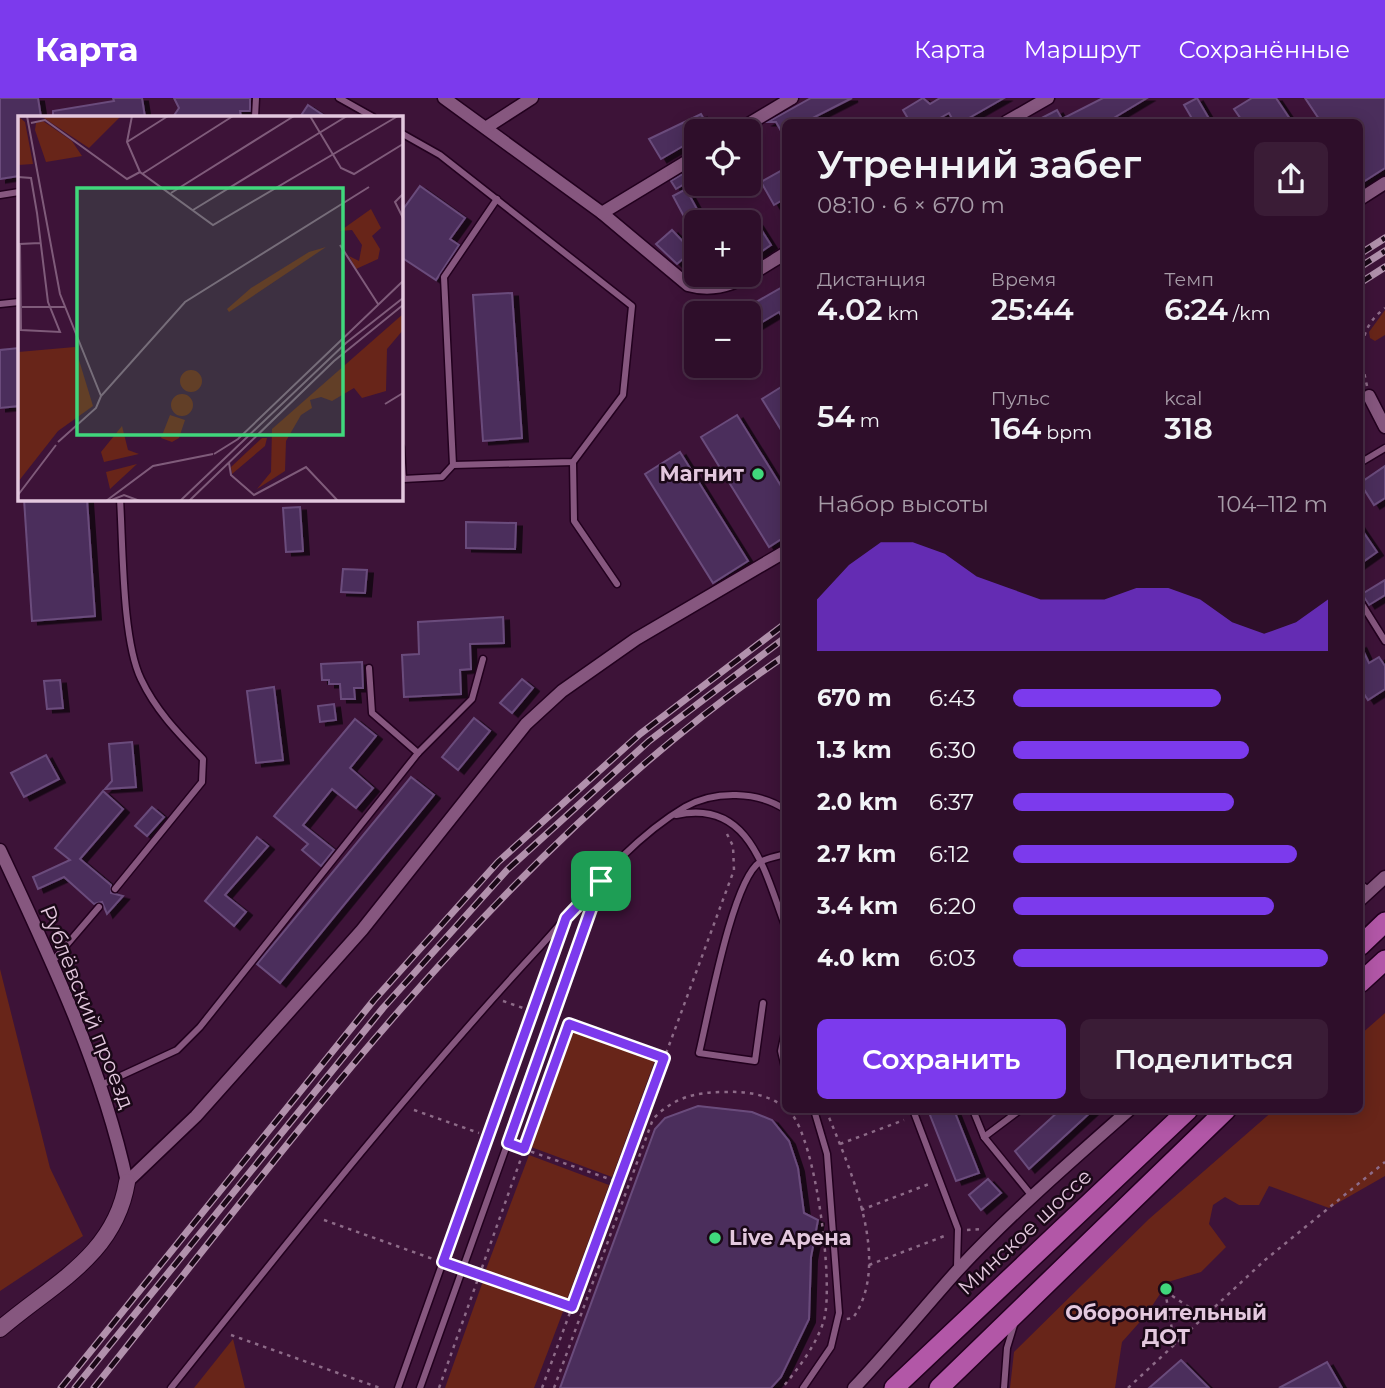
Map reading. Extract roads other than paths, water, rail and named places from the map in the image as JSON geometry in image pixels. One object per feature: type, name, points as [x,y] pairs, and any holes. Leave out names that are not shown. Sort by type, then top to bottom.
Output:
[{"type":"highway","points":[[1363,943],[1385,922]]},
{"type":"highway","points":[[1363,980],[1385,960]]},
{"type":"highway","name":"Минское шоссе","points":[[894,1388],[1185,1113]]},
{"type":"highway","points":[[939,1388],[1223,1113]]},
{"type":"street","points":[[444,98],[602,213],[688,285],[706,290],[733,285],[782,255]]},
{"type":"street","points":[[487,127],[531,98]]},
{"type":"street","points":[[757,119],[792,98]]},
{"type":"street","points":[[1011,119],[1048,98]]},
{"type":"street","points":[[602,213],[684,163]]},
{"type":"street","points":[[1363,197],[1385,183]]},
{"type":"street","points":[[1369,396],[1385,427]]},
{"type":"street","points":[[0,1329],[71,1275],[99,1246],[123,1208],[127,1182],[196,1116],[362,930],[526,724],[562,691],[636,639],[782,553]]},
{"type":"street","name":"Рублёвский проезд","points":[[0,850],[101,1085],[127,1182]]},
{"type":"street","points":[[1363,892],[1385,877]]},
{"type":"street","points":[[854,1388],[956,1272],[1032,1196],[1126,1113]]},
{"type":"street","points":[[884,1388],[936,1348]]},
{"type":"lane","points":[[255,116],[256,98]]},
{"type":"lane","points":[[339,98],[371,116]]},
{"type":"lane","points":[[402,134],[440,155],[632,306],[623,395],[573,462],[575,521],[617,584]]},
{"type":"lane","points":[[0,195],[18,192]]},
{"type":"lane","points":[[402,463],[403,479],[442,477],[453,465],[444,277],[497,199]]},
{"type":"lane","points":[[0,304],[18,302]]},
{"type":"lane","points":[[1363,461],[1385,449]]},
{"type":"lane","points":[[453,465],[573,462]]},
{"type":"lane","points":[[115,889],[202,782],[203,759],[166,721],[140,678],[129,630],[120,500]]},
{"type":"lane","points":[[1363,606],[1385,641]]},
{"type":"lane","points":[[101,1085],[177,1050],[200,1027],[418,753],[472,699],[483,659]]},
{"type":"lane","points":[[369,668],[372,713],[418,753]]},
{"type":"lane","points":[[171,1388],[386,1120],[601,881],[671,817],[699,801],[733,795],[754,796],[782,808]]},
{"type":"lane","points":[[671,817],[699,812],[723,817],[742,831],[760,862],[782,918]]},
{"type":"lane","points":[[763,1003],[755,1061],[699,1053],[730,924],[746,879],[760,862],[782,855]]},
{"type":"lane","points":[[420,1388],[601,881]]},
{"type":"lane","points":[[51,964],[99,907]]},
{"type":"lane","points":[[398,1388],[566,918]]},
{"type":"lane","points":[[803,1388],[831,1347],[839,1313],[827,1154],[815,1113]]},
{"type":"lane","points":[[914,1113],[959,1233],[960,1252],[956,1272]]},
{"type":"lane","points":[[974,1113],[984,1138],[1032,1196]]},
{"type":"lane","points":[[984,1138],[1016,1113]]},
{"type":"lane","points":[[1004,1388],[1007,1348],[1022,1307]]},
{"type":"railway","points":[[1363,252],[1385,238]]},
{"type":"railway","points":[[1363,265],[1385,251]]},
{"type":"railway","points":[[1363,281],[1385,267]]},
{"type":"railway","points":[[61,1388],[374,1000],[498,862],[640,734],[782,626]]},
{"type":"railway","points":[[75,1388],[383,1008],[507,870],[649,741],[782,640]]},
{"type":"railway","points":[[94,1388],[331,1091],[413,995],[498,902],[588,814],[684,731],[782,658]]},
{"type":"place","name":"Магнит","points":[[758,474]]},
{"type":"place","name":"Live Арена","points":[[715,1238]]},
{"type":"place","name":"Оборонительный ДОТ","points":[[1166,1289]]}]
